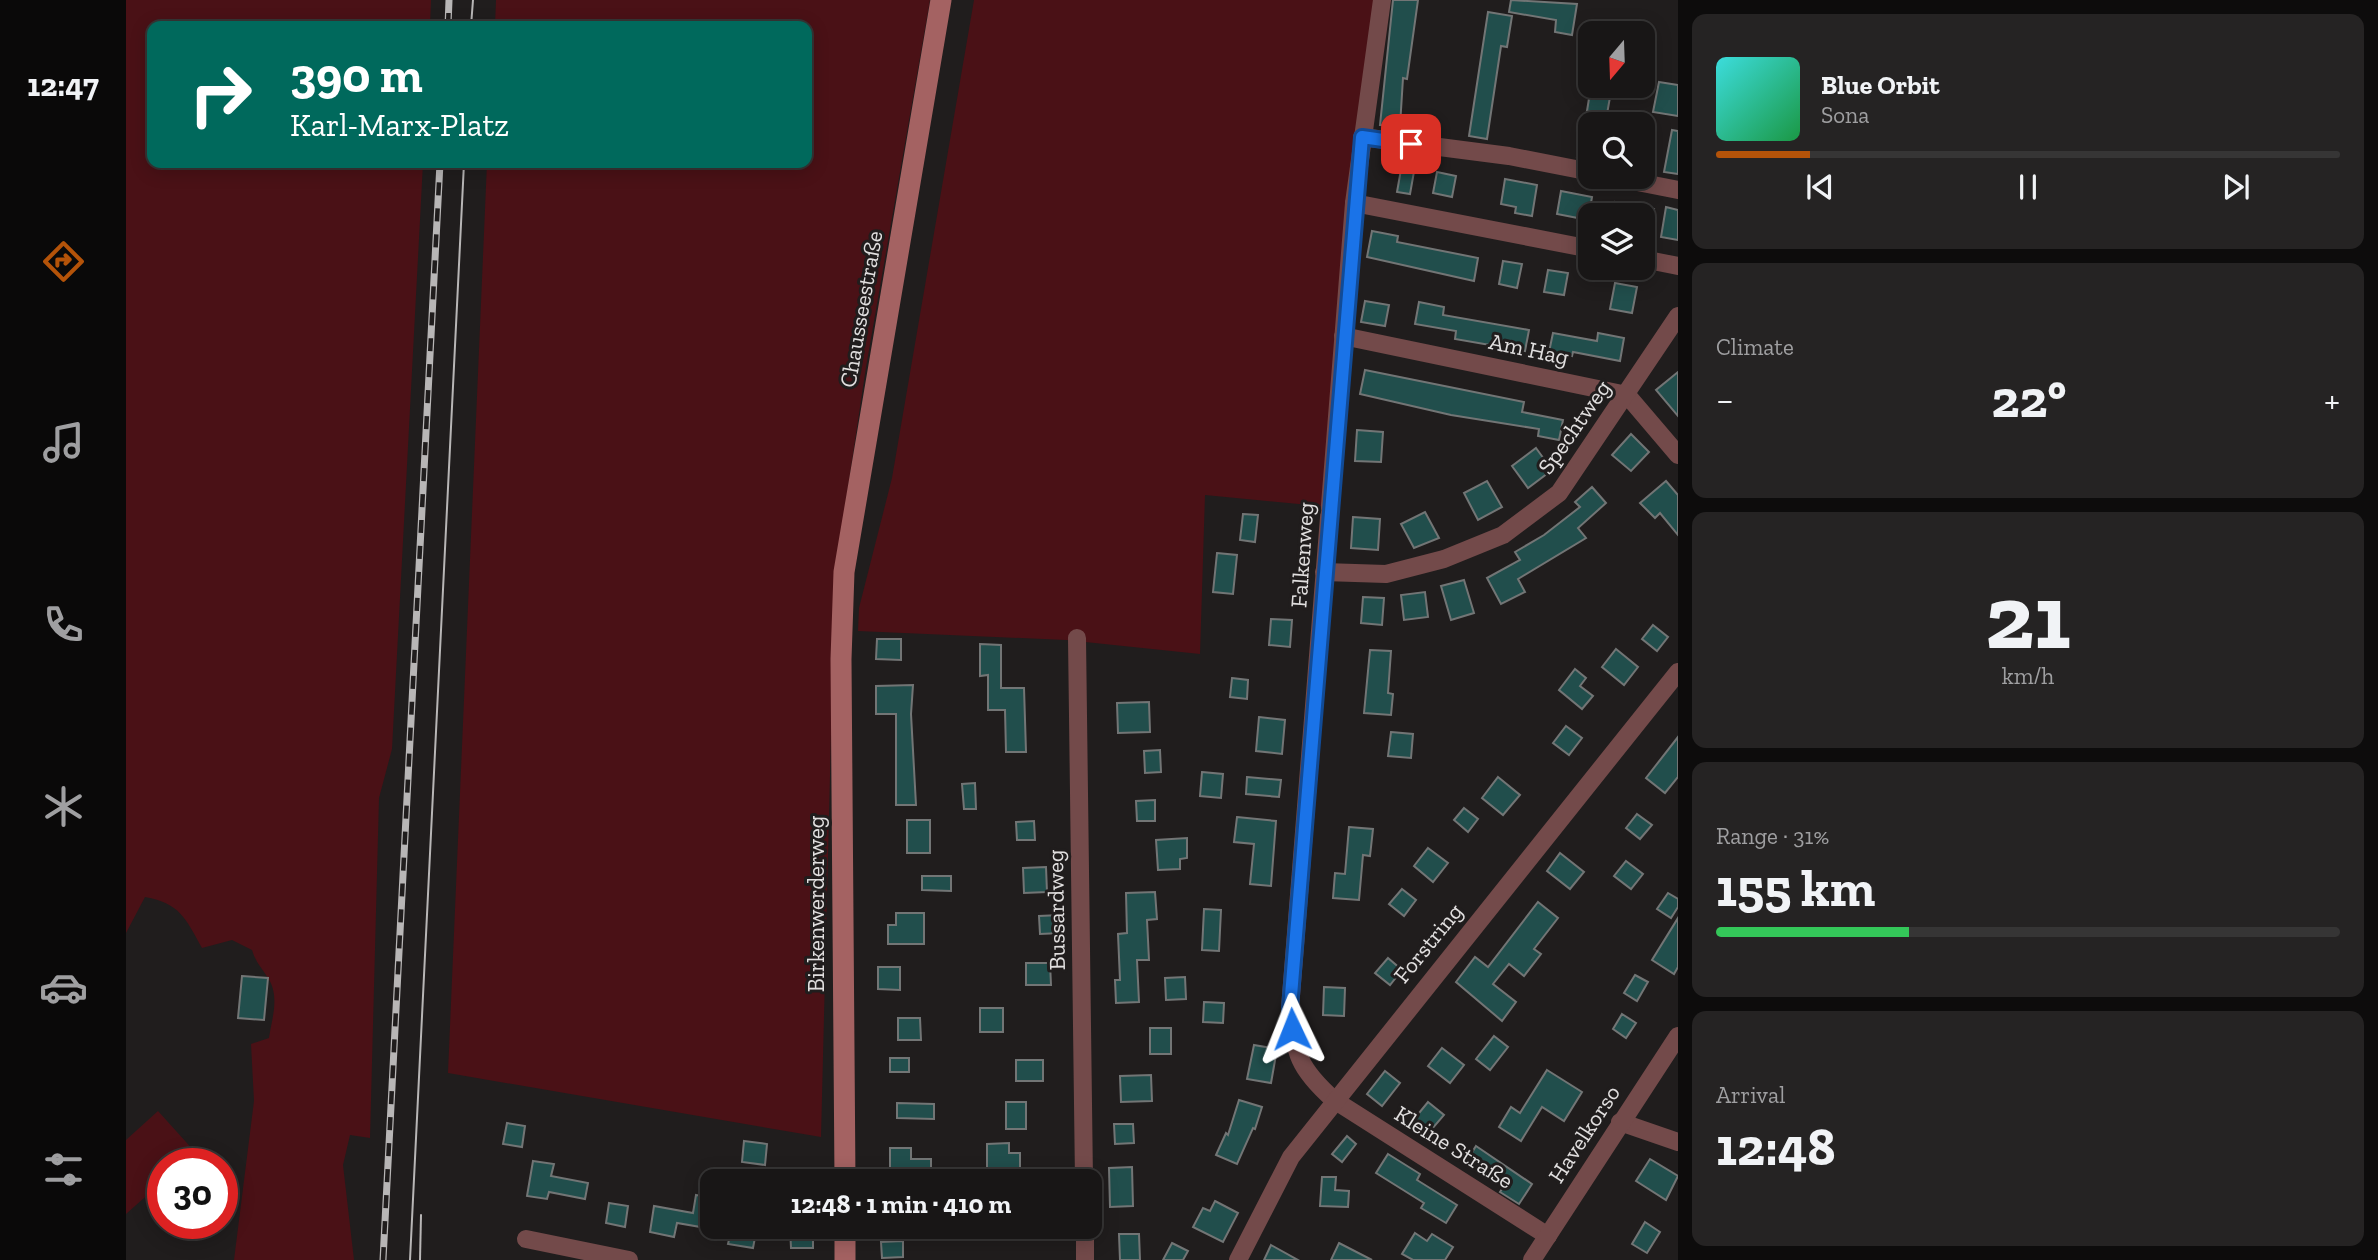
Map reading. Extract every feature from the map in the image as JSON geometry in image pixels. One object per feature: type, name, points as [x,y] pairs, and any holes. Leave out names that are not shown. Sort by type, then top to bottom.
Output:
[{"type":"street","name":"Chausseestraße","points":[[842,628],[844,572],[941,0]]},
{"type":"street","name":"Falkenweg","points":[[1334,1100],[1312,1080],[1295,1051],[1290,1008],[1354,203],[1382,0]]},
{"type":"street","points":[[1362,137],[1509,156],[1578,170]]},
{"type":"street","points":[[1655,185],[1678,190]]},
{"type":"street","points":[[1354,203],[1578,246]]},
{"type":"street","points":[[1655,261],[1678,266]]},
{"type":"street","name":"Spechtweg","points":[[1324,572],[1386,574],[1444,559],[1503,535],[1559,493],[1628,395],[1678,316]]},
{"type":"street","name":"Am Hag","points":[[1343,336],[1628,395]]},
{"type":"street","points":[[1628,395],[1678,455]]},
{"type":"street","name":"Birkenwerderweg","points":[[842,628],[845,1169]]},
{"type":"street","name":"Bussardweg","points":[[1077,638],[1084,1169]]},
{"type":"street","name":"Forstring","points":[[1238,1260],[1292,1157],[1334,1100],[1678,672]]},
{"type":"street","name":"Havelkorso","points":[[1532,1260],[1678,1036]]},
{"type":"street","name":"Kleine Straße","points":[[1334,1100],[1548,1236]]},
{"type":"street","points":[[1620,1122],[1678,1142]]},
{"type":"street","points":[[526,1239],[629,1260]]},
{"type":"street","points":[[845,1239],[845,1260]]},
{"type":"street","points":[[1085,1239],[1085,1260]]},
{"type":"shaded area","points":[[126,0],[431,0],[430,21],[147,21],[147,168],[423,168],[392,749],[379,798],[370,1138],[350,1135],[343,1165],[354,1260],[234,1260],[254,1101],[251,1044],[269,1038],[274,992],[252,950],[232,940],[202,948],[181,914],[166,903],[145,897],[126,933]]},
{"type":"shaded area","points":[[496,0],[930,0],[866,367],[835,574],[821,1137],[448,1073],[487,168],[812,168],[812,21],[495,21]]},
{"type":"shaded area","points":[[974,0],[1382,0],[1330,507],[1205,495],[1200,654],[1066,640],[858,631],[859,608],[892,478]]},
{"type":"shaded area","points":[[158,1111],[191,1148],[147,1148],[147,1195],[126,1214],[126,1140]]},
{"type":"building","points":[[1393,0],[1418,0],[1407,79],[1403,78],[1400,126],[1380,125]]},
{"type":"building","points":[[1511,0],[1577,4],[1572,35],[1555,32],[1556,20],[1509,12]]},
{"type":"building","points":[[1488,12],[1512,16],[1507,47],[1501,46],[1487,139],[1469,136]]},
{"type":"building","points":[[1659,82],[1678,85],[1678,116],[1653,112]]},
{"type":"building","points":[[1589,98],[1610,98],[1607,112],[1587,111]]},
{"type":"building","points":[[1672,130],[1678,131],[1678,174],[1664,172]]},
{"type":"building","points":[[1402,164],[1415,166],[1410,194],[1397,192]]},
{"type":"building","points":[[1437,172],[1456,176],[1452,197],[1433,193]]},
{"type":"building","points":[[1505,179],[1537,185],[1532,216],[1515,213],[1516,207],[1501,204]]},
{"type":"building","points":[[1561,191],[1592,197],[1591,203],[1578,203],[1578,218],[1557,214]]},
{"type":"building","points":[[1666,207],[1678,210],[1678,240],[1661,237]]},
{"type":"building","points":[[1372,231],[1398,236],[1397,242],[1478,258],[1474,281],[1367,257]]},
{"type":"building","points":[[1503,261],[1522,264],[1517,288],[1499,284]]},
{"type":"building","points":[[1548,270],[1568,273],[1564,295],[1544,292]]},
{"type":"building","points":[[1615,283],[1637,287],[1632,313],[1610,309]]},
{"type":"building","points":[[1365,301],[1389,305],[1385,326],[1361,322]]},
{"type":"building","points":[[1419,302],[1444,307],[1443,315],[1529,330],[1525,351],[1455,339],[1456,331],[1415,324]]},
{"type":"building","points":[[1553,333],[1597,341],[1598,333],[1624,338],[1620,361],[1573,352],[1572,356],[1549,352]]},
{"type":"building","points":[[1365,370],[1524,402],[1522,412],[1563,420],[1559,440],[1538,436],[1539,429],[1451,415],[1360,394]]},
{"type":"building","points":[[1678,372],[1678,416],[1656,390]]},
{"type":"building","points":[[1357,430],[1383,432],[1381,462],[1355,461]]},
{"type":"building","points":[[1631,434],[1649,452],[1631,471],[1612,455]]},
{"type":"building","points":[[1536,448],[1552,470],[1528,488],[1512,466]]},
{"type":"building","points":[[1487,481],[1502,507],[1478,520],[1464,493]]},
{"type":"building","points":[[1666,481],[1678,495],[1678,535],[1660,513],[1655,518],[1640,503]]},
{"type":"building","points":[[1592,487],[1606,503],[1578,528],[1586,538],[1518,579],[1525,592],[1501,604],[1487,578],[1520,560],[1515,552],[1544,535],[1580,507],[1575,502]]},
{"type":"building","points":[[1425,512],[1439,538],[1414,548],[1401,524]]},
{"type":"building","points":[[1243,514],[1258,515],[1255,542],[1240,540]]},
{"type":"building","points":[[1353,517],[1380,519],[1378,550],[1351,548]]},
{"type":"building","points":[[1217,553],[1237,555],[1233,594],[1213,592]]},
{"type":"building","points":[[1464,580],[1474,613],[1451,620],[1441,586]]},
{"type":"building","points":[[1425,592],[1428,617],[1404,620],[1401,595]]},
{"type":"building","points":[[1363,597],[1384,598],[1382,625],[1361,623]]},
{"type":"building","points":[[1271,619],[1292,620],[1290,647],[1269,645]]},
{"type":"building","points":[[1653,625],[1668,637],[1657,651],[1642,639]]},
{"type":"building","points":[[877,639],[901,639],[901,660],[876,659]]},
{"type":"building","points":[[980,644],[1001,645],[1001,688],[1024,688],[1026,752],[1006,752],[1005,710],[988,710],[988,675],[980,676]]},
{"type":"building","points":[[1616,649],[1638,667],[1624,685],[1602,667]]},
{"type":"building","points":[[1370,650],[1391,651],[1388,693],[1393,694],[1391,715],[1364,713]]},
{"type":"building","points":[[1575,669],[1586,678],[1580,686],[1593,696],[1582,709],[1559,690]]},
{"type":"building","points":[[1232,678],[1248,680],[1247,699],[1230,697]]},
{"type":"building","points":[[913,685],[911,714],[916,805],[896,805],[896,714],[876,714],[876,686]]},
{"type":"building","points":[[1149,702],[1150,732],[1118,733],[1117,703]]},
{"type":"building","points":[[1259,717],[1285,720],[1282,754],[1256,751]]},
{"type":"building","points":[[1566,726],[1582,738],[1569,755],[1553,743]]},
{"type":"building","points":[[1391,732],[1413,734],[1411,758],[1388,756]]},
{"type":"building","points":[[1678,737],[1678,777],[1665,793],[1646,778]]},
{"type":"building","points":[[1160,750],[1161,772],[1145,773],[1144,751]]},
{"type":"building","points":[[1202,772],[1223,774],[1221,798],[1200,796]]},
{"type":"building","points":[[1247,777],[1281,780],[1279,797],[1246,794]]},
{"type":"building","points":[[1498,777],[1520,795],[1503,815],[1482,798]]},
{"type":"building","points":[[975,783],[976,809],[964,809],[962,784]]},
{"type":"building","points":[[1155,800],[1155,821],[1137,821],[1136,801]]},
{"type":"building","points":[[1464,808],[1478,819],[1468,832],[1454,820]]},
{"type":"building","points":[[1637,814],[1652,825],[1640,839],[1626,828]]},
{"type":"building","points":[[1237,817],[1276,821],[1271,886],[1250,884],[1254,844],[1234,842]]},
{"type":"building","points":[[907,820],[930,820],[930,853],[907,853]]},
{"type":"building","points":[[1034,821],[1035,840],[1017,840],[1016,822]]},
{"type":"building","points":[[1349,827],[1373,829],[1370,856],[1363,855],[1359,900],[1333,898],[1335,873],[1345,874]]},
{"type":"building","points":[[1187,838],[1187,858],[1180,859],[1180,869],[1158,870],[1156,840]]},
{"type":"building","points":[[1428,848],[1448,863],[1433,882],[1414,866]]},
{"type":"building","points":[[1560,853],[1584,872],[1570,889],[1547,871]]},
{"type":"building","points":[[1626,861],[1643,874],[1631,889],[1614,876]]},
{"type":"building","points":[[1046,867],[1047,892],[1024,893],[1023,868]]},
{"type":"building","points":[[922,876],[951,876],[951,891],[922,890]]},
{"type":"building","points":[[1402,889],[1416,900],[1404,916],[1389,904]]},
{"type":"building","points":[[1155,892],[1157,919],[1147,920],[1149,960],[1137,960],[1139,1002],[1116,1003],[1115,980],[1120,980],[1118,934],[1127,933],[1126,893]]},
{"type":"building","points":[[1668,893],[1678,899],[1678,907],[1671,918],[1657,909]]},
{"type":"building","points":[[1538,902],[1558,918],[1534,949],[1541,954],[1524,976],[1509,964],[1493,984],[1516,1002],[1502,1021],[1456,982],[1475,957],[1488,967]]},
{"type":"building","points":[[1204,909],[1221,910],[1219,951],[1202,950]]},
{"type":"building","points":[[896,913],[924,913],[924,944],[888,944],[888,925],[896,925]]},
{"type":"building","points":[[1060,915],[1061,933],[1040,934],[1039,916]]},
{"type":"building","points":[[1678,918],[1678,967],[1674,974],[1652,960]]},
{"type":"building","points":[[1388,958],[1402,970],[1390,985],[1375,973]]},
{"type":"building","points":[[1026,963],[1050,963],[1051,985],[1026,985]]},
{"type":"building","points":[[878,967],[900,967],[900,990],[878,989]]},
{"type":"building","points":[[1635,975],[1648,982],[1637,1001],[1624,993]]},
{"type":"building","points":[[242,976],[268,978],[264,1020],[238,1018]]},
{"type":"building","points":[[1185,977],[1186,999],[1166,1000],[1165,978]]},
{"type":"building","points":[[1324,987],[1345,988],[1344,1016],[1323,1015]]},
{"type":"building","points":[[1204,1002],[1224,1003],[1223,1023],[1203,1022]]},
{"type":"building","points":[[980,1008],[1003,1008],[1003,1032],[980,1032]]},
{"type":"building","points":[[1622,1014],[1636,1023],[1626,1038],[1613,1029]]},
{"type":"building","points":[[898,1018],[920,1018],[921,1040],[898,1040]]},
{"type":"building","points":[[1150,1028],[1171,1028],[1171,1054],[1150,1054]]},
{"type":"building","points":[[1494,1036],[1508,1047],[1490,1070],[1476,1059]]},
{"type":"building","points":[[1254,1045],[1277,1049],[1271,1083],[1247,1079]]},
{"type":"building","points":[[1442,1048],[1464,1065],[1450,1083],[1428,1066]]},
{"type":"building","points":[[890,1058],[909,1058],[909,1072],[890,1072]]},
{"type":"building","points":[[1016,1060],[1043,1060],[1043,1081],[1016,1081]]},
{"type":"building","points":[[1547,1070],[1582,1092],[1564,1121],[1542,1107],[1521,1141],[1499,1127],[1511,1107],[1520,1113]]},
{"type":"building","points":[[1385,1071],[1400,1083],[1382,1106],[1367,1094]]},
{"type":"building","points":[[1151,1075],[1152,1101],[1121,1102],[1120,1076]]},
{"type":"building","points":[[1239,1100],[1262,1107],[1255,1129],[1253,1128],[1237,1164],[1216,1155],[1226,1133],[1228,1135]]},
{"type":"building","points":[[1006,1102],[1026,1102],[1026,1129],[1006,1129]]},
{"type":"building","points":[[1428,1102],[1444,1115],[1426,1136],[1410,1124]]},
{"type":"building","points":[[897,1103],[934,1104],[934,1119],[897,1118]]},
{"type":"building","points":[[507,1123],[525,1126],[522,1147],[503,1144]]},
{"type":"building","points":[[1114,1124],[1133,1124],[1134,1143],[1115,1144]]},
{"type":"building","points":[[1347,1136],[1356,1144],[1342,1162],[1332,1154]]},
{"type":"building","points":[[744,1141],[767,1144],[765,1165],[742,1162]]},
{"type":"building","points":[[1009,1143],[1009,1153],[1020,1153],[1020,1169],[987,1169],[987,1144]]},
{"type":"building","points":[[1476,1146],[1532,1184],[1519,1204],[1500,1192],[1504,1186],[1466,1162]]},
{"type":"building","points":[[890,1148],[911,1148],[911,1159],[931,1159],[931,1169],[890,1169]]},
{"type":"building","points":[[1388,1154],[1420,1174],[1417,1180],[1457,1205],[1446,1223],[1421,1208],[1424,1203],[1376,1173]]},
{"type":"building","points":[[1650,1159],[1678,1176],[1666,1200],[1636,1181]]},
{"type":"building","points":[[533,1161],[554,1164],[551,1176],[588,1183],[585,1199],[549,1192],[547,1199],[527,1196]]},
{"type":"building","points":[[1132,1167],[1133,1206],[1110,1207],[1109,1168]]},
{"type":"building","points":[[1322,1177],[1336,1177],[1335,1190],[1349,1191],[1348,1207],[1320,1206]]},
{"type":"building","points":[[696,1195],[700,1196],[700,1227],[677,1223],[674,1237],[650,1232],[654,1206],[693,1213]]},
{"type":"building","points":[[1215,1201],[1238,1213],[1223,1242],[1193,1227],[1203,1208],[1210,1211]]},
{"type":"building","points":[[609,1203],[628,1206],[625,1227],[606,1223]]},
{"type":"building","points":[[1645,1222],[1660,1232],[1647,1253],[1632,1244]]},
{"type":"building","points":[[1415,1233],[1427,1241],[1432,1234],[1453,1247],[1445,1260],[1413,1260],[1402,1254]]},
{"type":"building","points":[[1119,1234],[1139,1234],[1140,1260],[1120,1260]]},
{"type":"building","points":[[729,1239],[755,1239],[753,1248],[728,1244]]},
{"type":"building","points":[[791,1239],[813,1239],[813,1248],[791,1248]]},
{"type":"building","points":[[903,1241],[903,1257],[882,1258],[881,1242]]},
{"type":"building","points":[[1172,1243],[1188,1251],[1183,1260],[1163,1260]]},
{"type":"building","points":[[1339,1243],[1372,1260],[1331,1260]]},
{"type":"building","points":[[1271,1245],[1298,1260],[1264,1260]]},
{"type":"tram line","points":[[471,21],[473,0]]},
{"type":"tram line","points":[[410,1260],[464,168]]},
{"type":"tram line","points":[[420,1260],[421,1215]]},
{"type":"railway","points":[[448,21],[449,0]]},
{"type":"railway","points":[[383,1260],[440,168]]},
{"type":"route","points":[[1292,1029],[1290,1008],[1324,572],[1354,203],[1362,137],[1411,144]]}]
